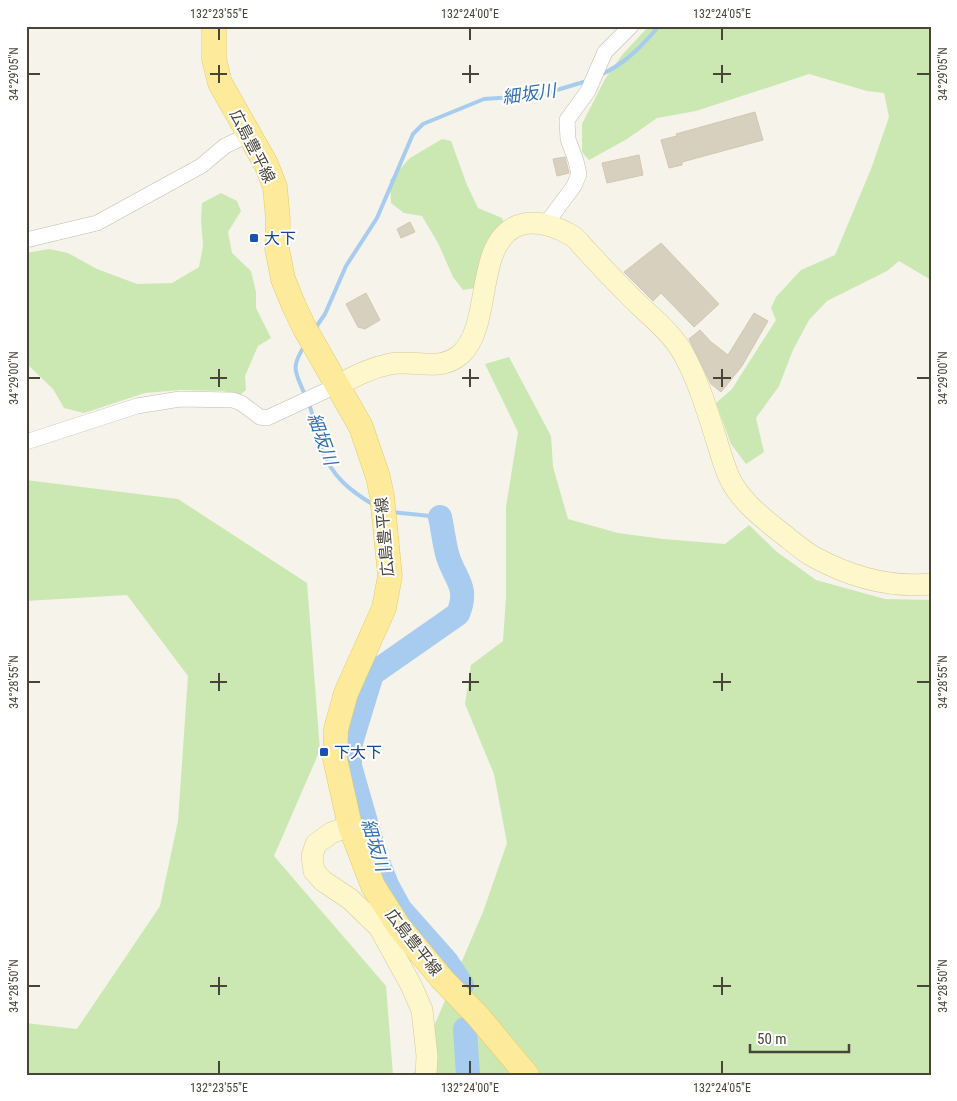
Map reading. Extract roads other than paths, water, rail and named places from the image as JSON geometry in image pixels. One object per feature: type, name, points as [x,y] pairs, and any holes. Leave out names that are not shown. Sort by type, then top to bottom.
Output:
[{"type":"main road","name":"広島豊平線","points":[[214,26],[214,58],[220,83],[266,164],[274,187],[278,220],[277,248],[283,279],[309,336],[361,427],[378,477],[383,506],[390,576],[384,608],[346,693],[336,729],[335,759],[350,826],[374,886],[399,927],[527,1075]]},
{"type":"street","points":[[545,225],[574,186],[579,174],[568,139],[567,120],[588,91],[606,52],[631,26]]},
{"type":"street","points":[[26,240],[97,223],[201,166],[224,146],[248,135]]},
{"type":"street","points":[[26,442],[137,406],[180,399],[233,400],[241,403],[260,417],[266,418],[338,385],[363,371],[404,362],[426,366],[443,363],[460,355],[473,337],[492,256],[503,236],[517,226],[534,223],[545,225],[573,236],[626,293],[666,331],[683,352],[697,379],[729,477],[738,494],[765,520],[812,556],[848,573],[882,582],[916,586],[931,584]]},
{"type":"street","points":[[350,826],[331,833],[316,844],[312,856],[314,871],[323,881],[350,899],[379,927],[411,985],[422,1010],[427,1056],[426,1075]]},
{"type":"waterway","name":"細坂川","points":[[600,75],[617,66],[632,54],[659,26]]},
{"type":"waterway","name":"細坂川","points":[[314,330],[325,314],[346,266],[377,218],[413,134],[423,124],[484,99],[540,95],[587,81]]},
{"type":"waterway","name":"細坂川","points":[[305,345],[297,359],[296,370],[305,395]]},
{"type":"waterway","name":"細坂川","points":[[308,402],[320,444],[331,468],[343,482],[374,505]]},
{"type":"waterway","name":"細坂川","points":[[391,512],[440,517]]},
{"type":"waterway","name":"細坂川","points":[[440,517],[448,557],[462,590],[458,614],[372,674],[350,746],[350,766],[376,857],[387,885],[400,909],[447,962],[462,985]]},
{"type":"waterway","name":"細坂川","points":[[465,1029],[468,1075]]},
{"type":"place","name":"大下","points":[[254,238]]},
{"type":"place","name":"下大下","points":[[324,752]]}]
